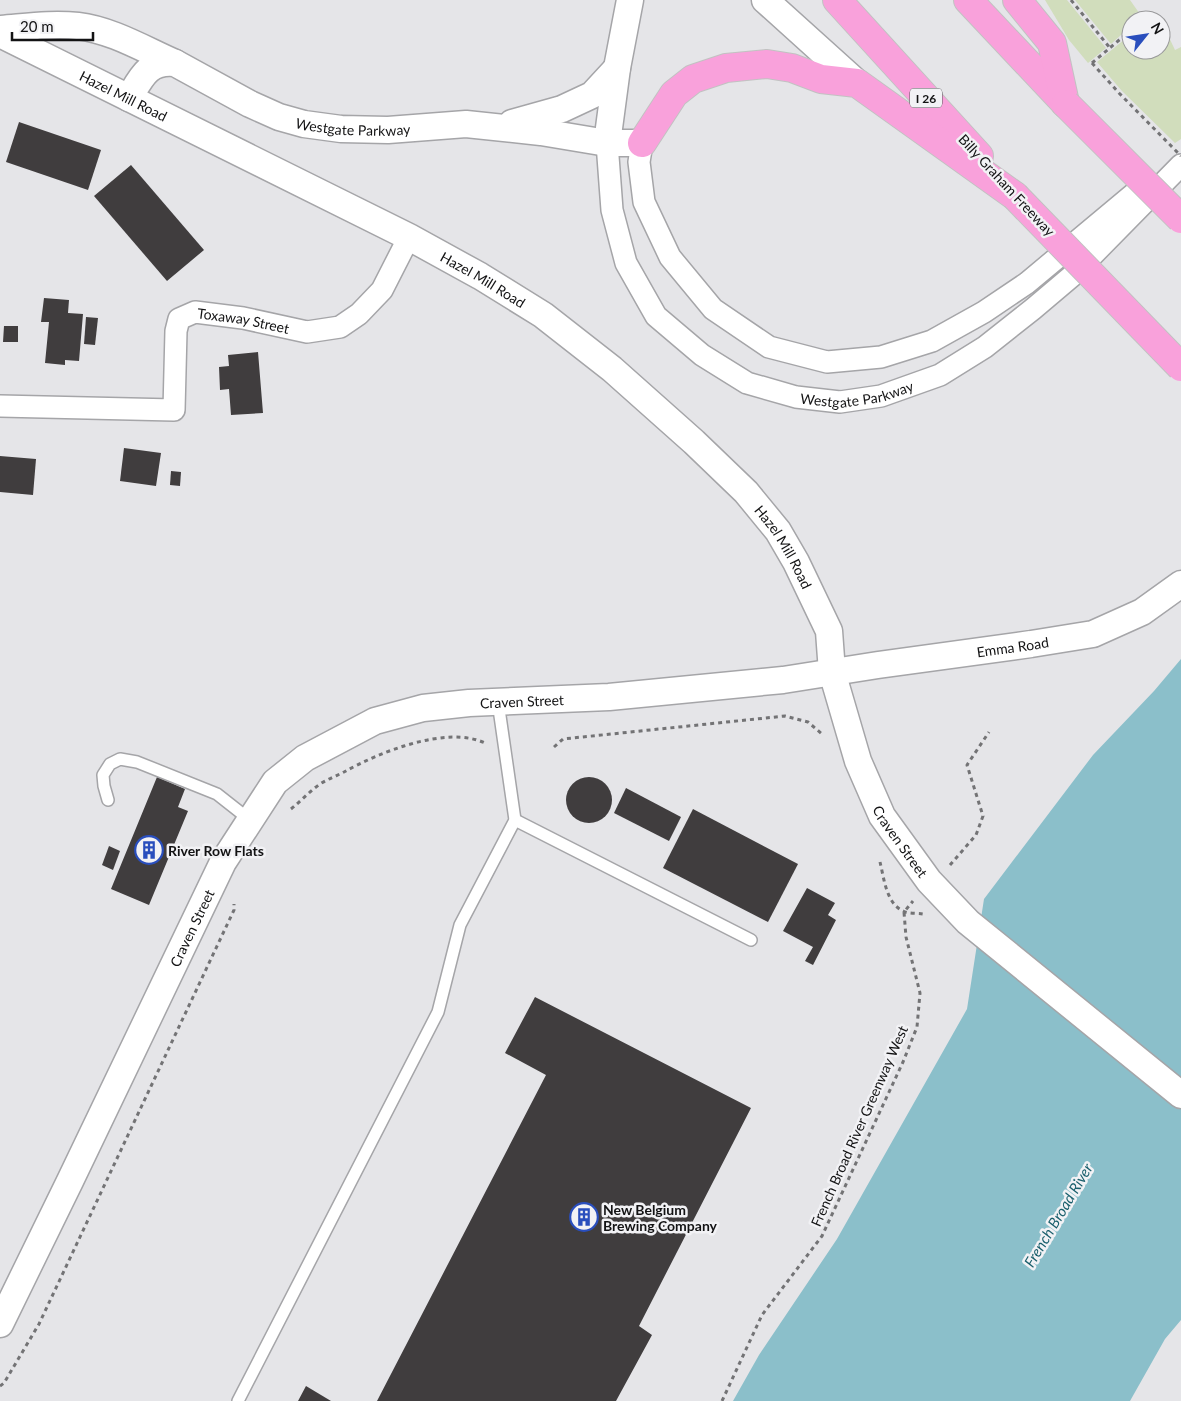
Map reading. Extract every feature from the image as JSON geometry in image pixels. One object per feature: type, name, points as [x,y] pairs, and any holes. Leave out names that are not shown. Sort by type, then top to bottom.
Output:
[{"type":"highway","name":"Billy Graham Freeway","points":[[837,0],[1015,196],[1181,368]]},
{"type":"highway","points":[[968,0],[1066,104],[1181,219]]},
{"type":"highway","points":[[1017,0],[1052,43],[1066,104]]},
{"type":"highway","points":[[642,143],[674,94],[692,79],[726,68],[767,64],[792,68],[822,79],[857,83],[1015,196]]},
{"type":"street","points":[[608,143],[617,68],[630,0]]},
{"type":"street","points":[[765,0],[857,83]]},
{"type":"street","name":"Westgate Parkway","points":[[0,29],[63,24],[80,26],[105,33],[175,63],[257,107],[279,117],[304,124],[341,129],[388,130],[466,124],[541,132],[608,143],[642,143]]},
{"type":"street","name":"Hazel Mill Road","points":[[0,34],[409,237],[480,276],[543,315],[612,370],[694,442],[746,492],[778,531],[811,591],[829,631],[832,672]]},
{"type":"street","points":[[129,98],[147,70],[166,62],[175,63]]},
{"type":"street","points":[[499,127],[562,110],[592,95],[617,68]]},
{"type":"street","name":"Westgate Parkway","points":[[608,143],[612,210],[626,263],[656,316],[702,355],[747,383],[796,397],[840,402],[881,396],[940,375],[985,346],[1034,309],[1072,276],[1181,165]]},
{"type":"street","points":[[642,143],[639,162],[644,202],[670,257],[713,309],[769,347],[827,362],[881,358],[932,341],[984,312],[1027,283],[1181,156]]},
{"type":"street","name":"Toxaway Street","points":[[0,406],[174,410],[176,331],[179,319],[195,312],[243,318],[307,332],[340,327],[359,314],[382,290],[409,237]]},
{"type":"street","name":"Emma Road","points":[[832,672],[1093,634],[1142,612],[1181,584]]},
{"type":"street","name":"Craven Street","points":[[0,1324],[223,862],[275,782],[305,758],[375,722],[423,708],[498,702],[609,697],[689,690],[783,680],[832,672],[858,761],[882,816],[929,881],[968,922],[1181,1095]]},
{"type":"lane","points":[[238,1401],[438,1012],[460,925],[515,820],[498,702]]},
{"type":"lane","points":[[108,800],[104,786],[104,776],[110,764],[120,759],[137,762],[217,794],[250,820]]},
{"type":"lane","points":[[515,820],[751,940]]},
{"type":"path","points":[[1071,0],[1110,48]]},
{"type":"path","points":[[1121,39],[1092,62],[1119,93],[1181,156]]},
{"type":"path","points":[[554,747],[563,739],[785,716],[808,722],[823,735]]},
{"type":"path","points":[[946,869],[976,835],[983,816],[967,765],[990,732]]},
{"type":"path","points":[[291,809],[321,784],[364,761],[410,744],[454,737],[476,739],[488,745]]},
{"type":"path","points":[[880,859],[886,889],[894,903],[904,912],[915,899]]},
{"type":"path","points":[[0,1386],[4,1383],[39,1324],[234,910],[234,902]]},
{"type":"path","name":"French Broad River Greenway West","points":[[722,1401],[762,1316],[822,1236],[903,1062],[917,1027],[920,993],[906,937],[904,912]]},
{"type":"green space","points":[[1045,0],[1067,0],[1106,48],[1088,63],[1069,40]]},
{"type":"green space","points":[[1075,0],[1130,0],[1137,10],[1121,10],[1121,35],[1111,44]]},
{"type":"green space","points":[[1121,42],[1121,60],[1171,60],[1171,42],[1175,50],[1181,47],[1181,139],[1175,143],[1122,91],[1097,62]]},
{"type":"water","name":"French Broad River","points":[[1181,659],[1181,1320],[1165,1339],[1130,1401],[733,1401],[759,1355],[837,1239],[967,1009],[984,899],[1093,755],[1154,691]]},
{"type":"building","points":[[19,122],[101,150],[88,190],[6,162]]},
{"type":"building","points":[[131,165],[204,250],[167,281],[94,196]]},
{"type":"building","points":[[44,298],[69,300],[68,313],[83,314],[79,361],[65,360],[65,365],[45,363],[49,322],[41,322]]},
{"type":"building","points":[[86,317],[98,318],[95,345],[84,344]]},
{"type":"building","points":[[4,326],[18,326],[18,342],[3,342]]},
{"type":"building","points":[[258,352],[263,413],[231,415],[229,389],[220,390],[219,367],[229,366],[228,355]]},
{"type":"building","points":[[124,448],[161,453],[156,486],[120,481]]},
{"type":"building","points":[[0,456],[36,459],[33,495],[0,492]]},
{"type":"building","points":[[171,471],[181,472],[180,486],[170,485]]},
{"type":"building","name":"River Row Flats","points":[[157,777],[185,789],[178,807],[188,811],[149,905],[111,889]]},
{"type":"building","points":[[585,777],[593,777],[602,781],[608,787],[612,800],[608,813],[602,819],[593,823],[585,823],[576,819],[570,813],[566,804],[566,796],[570,787],[576,781]]},
{"type":"building","points":[[626,788],[681,817],[669,841],[614,813]]},
{"type":"building","points":[[693,809],[798,864],[768,922],[663,868]]},
{"type":"building","points":[[109,846],[120,851],[113,870],[102,865]]},
{"type":"building","points":[[807,888],[835,903],[828,915],[836,920],[813,965],[805,961],[813,947],[783,931]]},
{"type":"building","name":"New Belgium Brewing Company","points":[[535,997],[751,1108],[639,1326],[652,1335],[616,1401],[377,1401],[546,1075],[505,1053]]},
{"type":"building","points":[[306,1386],[331,1401],[298,1401]]},
{"type":"place","name":"River Row Flats","points":[[149,850]]},
{"type":"place","name":"New Belgium Brewing Company","points":[[584,1217]]}]
